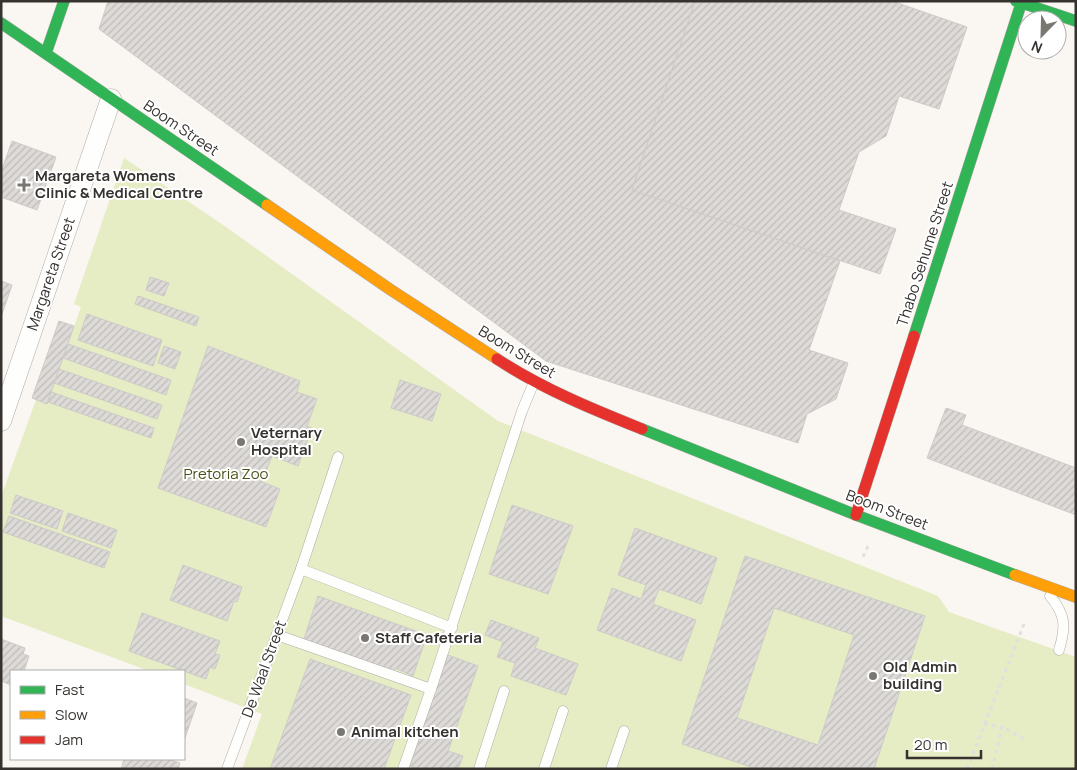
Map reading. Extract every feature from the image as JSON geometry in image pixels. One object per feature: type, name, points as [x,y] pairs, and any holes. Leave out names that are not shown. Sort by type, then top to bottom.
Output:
[{"type":"main road","points":[[46,53],[64,1]]},
{"type":"main road","points":[[1020,2],[1076,22]]},
{"type":"main road","name":"Thabo Sehume Street","points":[[856,515],[1020,2]]},
{"type":"main road","name":"Boom Street","points":[[1,23],[391,290],[534,382],[573,401],[856,515],[1076,597]]},
{"type":"street","name":"Margareta Street","points":[[1,421],[111,99]]},
{"type":"lane","points":[[403,769],[452,628],[522,411],[534,382]]},
{"type":"lane","name":"De Waal Street","points":[[226,769],[301,569],[338,458]]},
{"type":"lane","points":[[301,569],[452,628]]},
{"type":"lane","points":[[1040,585],[1058,605],[1063,618],[1064,628],[1059,650]]},
{"type":"lane","points":[[277,635],[431,689]]},
{"type":"lane","points":[[478,769],[504,691]]},
{"type":"lane","points":[[544,769],[563,711]]},
{"type":"lane","points":[[611,769],[624,731]]},
{"type":"path","points":[[863,557],[869,543]]},
{"type":"path","points":[[967,769],[1024,624]]},
{"type":"path","points":[[984,724],[1002,727],[1028,741]]},
{"type":"path","points":[[992,769],[1002,727]]},
{"type":"green space","name":"Pretoria Zoo","points":[[124,158],[226,227],[498,421],[938,596],[949,612],[1076,657],[1076,769],[242,769],[262,714],[185,684],[185,670],[146,670],[1,616],[1,497],[61,330],[72,332],[81,307],[74,304]]},
{"type":"building","points":[[108,1],[695,1],[632,190],[840,261],[809,350],[848,363],[836,399],[807,414],[798,443],[546,361],[99,29]]},
{"type":"building","points":[[695,1],[892,1],[967,27],[939,109],[899,96],[886,136],[859,152],[839,210],[896,229],[880,274],[632,190]]},
{"type":"building","name":"Margareta Womens Clinic & Medical Centre","points":[[12,141],[56,157],[37,210],[1,197],[1,172]]},
{"type":"building","points":[[150,277],[169,283],[164,296],[146,290]]},
{"type":"building","points":[[1,281],[12,285],[1,317]]},
{"type":"building","points":[[138,296],[199,317],[196,326],[135,304]]},
{"type":"building","points":[[87,314],[162,340],[153,366],[78,340]]},
{"type":"building","points":[[59,321],[74,326],[47,404],[32,398]]},
{"type":"building","points":[[68,344],[171,380],[166,395],[63,358]]},
{"type":"building","points":[[164,346],[181,352],[175,369],[158,363]]},
{"type":"building","name":"Veternary Hospital","points":[[208,346],[300,381],[297,392],[317,399],[307,426],[312,428],[298,466],[272,456],[262,482],[280,489],[266,527],[158,488]]},
{"type":"building","points":[[59,369],[162,405],[157,419],[54,383]]},
{"type":"building","points":[[400,380],[441,394],[432,421],[391,408]]},
{"type":"building","points":[[51,392],[154,428],[151,438],[48,402]]},
{"type":"building","points":[[946,408],[966,415],[962,425],[1076,468],[1076,515],[927,458]]},
{"type":"building","points":[[16,495],[63,511],[57,529],[10,513]]},
{"type":"building","points":[[512,505],[573,526],[548,594],[489,574]]},
{"type":"building","points":[[68,513],[117,530],[111,548],[62,531]]},
{"type":"building","points":[[9,516],[110,552],[104,568],[3,532]]},
{"type":"building","points":[[635,528],[717,558],[701,604],[659,589],[653,604],[696,620],[681,661],[597,630],[612,588],[641,599],[646,585],[618,575]]},
{"type":"building","name":"Old Admin building","points":[[745,556],[925,616],[874,769],[757,769],[682,744]],"holes":[[[774,608],[854,635],[818,745],[737,718]]]},
{"type":"building","points":[[183,565],[242,587],[237,602],[234,601],[227,621],[170,600]]},
{"type":"building","name":"Staff Cafeteria","points":[[318,596],[427,635],[413,676],[395,668],[393,676],[303,642]]},
{"type":"building","points":[[142,613],[220,641],[215,654],[220,655],[215,669],[210,667],[206,679],[129,651]]},
{"type":"building","points":[[491,620],[539,638],[535,648],[578,664],[566,695],[511,676],[515,663],[497,657],[503,642],[485,635]]},
{"type":"building","points":[[1,639],[25,648],[23,654],[29,656],[24,670],[10,670],[10,685],[1,681]]},
{"type":"building","points":[[448,655],[478,666],[448,751],[463,756],[458,769],[418,769],[410,766]]},
{"type":"building","name":"Animal kitchen","points":[[310,659],[411,695],[384,769],[270,769]]},
{"type":"building","points":[[185,698],[197,703],[185,738]]},
{"type":"building","points":[[124,760],[171,760],[180,763],[178,769],[121,769]]},
{"type":"traffic: fast","points":[[46,53],[64,1]]},
{"type":"traffic: fast","points":[[1016,1],[1076,21]]},
{"type":"traffic: fast","points":[[914,336],[1022,1]]},
{"type":"traffic: fast","points":[[1,23],[267,205]]},
{"type":"traffic: fast","points":[[642,429],[856,515],[1015,575]]},
{"type":"traffic: slow","points":[[267,205],[391,290],[497,359]]},
{"type":"traffic: slow","points":[[1015,575],[1076,597]]},
{"type":"traffic: jam","points":[[856,515],[914,336]]},
{"type":"traffic: jam","points":[[497,359],[550,389],[642,429]]},
{"type":"place","name":"Margareta Womens Clinic & Medical Centre","points":[[24,185]]},
{"type":"place","name":"Veternary Hospital","points":[[241,442]]},
{"type":"place","name":"Staff Cafeteria","points":[[365,638]]},
{"type":"place","name":"Old Admin building","points":[[873,676]]},
{"type":"place","name":"Animal kitchen","points":[[341,732]]}]
